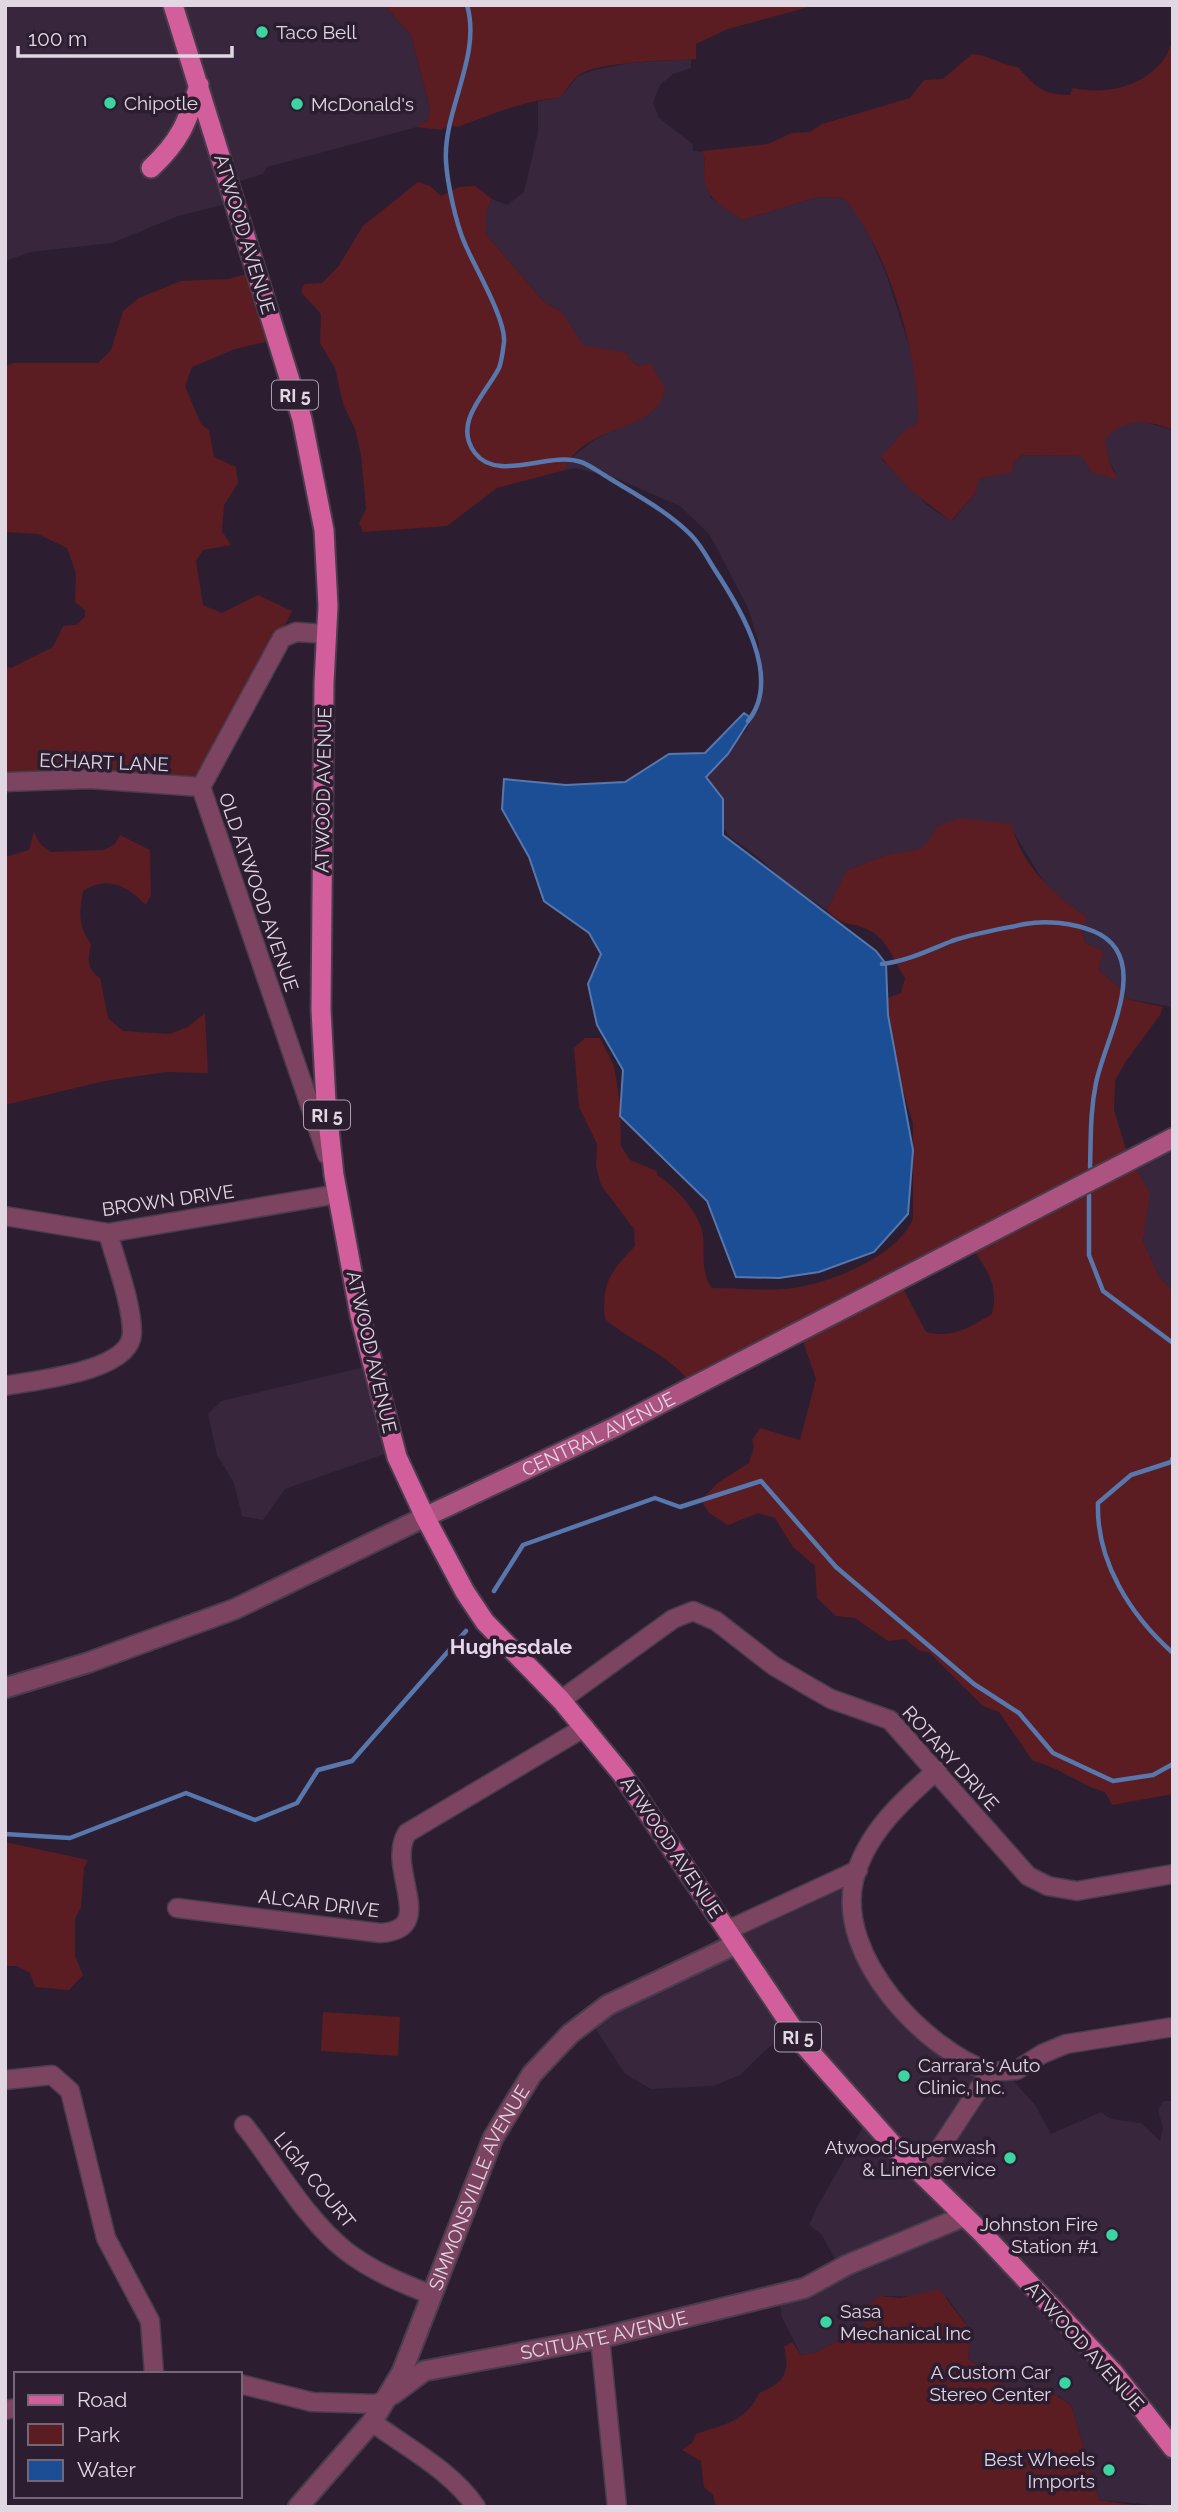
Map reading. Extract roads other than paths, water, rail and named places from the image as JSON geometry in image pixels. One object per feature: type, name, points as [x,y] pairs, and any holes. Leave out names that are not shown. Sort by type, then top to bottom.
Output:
[{"type":"main road","name":"ATWOOD AVENUE","points":[[173,5],[305,429],[328,568],[321,1010],[336,1185],[360,1315],[397,1457],[425,1517],[485,1622],[585,1727],[665,1833],[804,2045],[867,2117],[1113,2372],[1170,2441]]},
{"type":"main road","points":[[151,168],[173,147],[187,124],[199,85]]},
{"type":"main road","name":"CENTRAL AVENUE","points":[[425,1517],[615,1427],[1173,1138]]},
{"type":"street","name":"OLD ATWOOD AVENUE","points":[[327,634],[296,632],[282,638],[201,787],[336,1185]]},
{"type":"street","name":"ECHART LANE","points":[[5,782],[90,779],[201,787]]},
{"type":"street","name":"BROWN DRIVE","points":[[5,1216],[108,1233],[336,1185]]},
{"type":"street","points":[[5,1386],[92,1368],[122,1355],[129,1347],[132,1334],[108,1233]]},
{"type":"street","name":"CENTRAL AVENUE","points":[[5,1688],[87,1663],[235,1609],[425,1517]]},
{"type":"street","name":"ROTARY DRIVE","points":[[561,1700],[673,1619],[694,1611],[716,1621],[774,1666],[831,1699],[890,1720],[1028,1876],[1063,1891],[1085,1890],[1173,1874]]},
{"type":"street","name":"ALCAR DRIVE","points":[[177,1908],[380,1933],[395,1931],[406,1923],[410,1911],[401,1865],[402,1848],[407,1833],[585,1727]]},
{"type":"street","points":[[937,1770],[875,1831],[853,1889],[855,1920],[862,1947],[896,2003],[929,2037],[966,2064],[990,2073],[1017,2070],[1042,2054],[1066,2044],[1173,2027]]},
{"type":"street","points":[[732,1937],[858,1870]]},
{"type":"street","name":"SIMMONSVILLE AVENUE","points":[[298,2507],[372,2422],[388,2398],[402,2372],[493,2138],[510,2105],[540,2065],[570,2034],[608,2005],[732,1937]]},
{"type":"street","points":[[923,2174],[990,2073]]},
{"type":"street","points":[[5,2080],[52,2075],[70,2091],[106,2238],[150,2321],[154,2372]]},
{"type":"street","name":"LIGIA COURT","points":[[244,2124],[326,2233],[344,2249],[380,2273],[432,2295]]},
{"type":"street","name":"SCITUATE AVENUE","points":[[242,2384],[312,2402],[377,2404],[424,2371],[600,2338],[805,2288],[846,2265],[965,2216]]},
{"type":"street","points":[[600,2338],[617,2507]]},
{"type":"street","points":[[372,2422],[437,2468],[460,2488],[476,2507]]},
{"type":"water","points":[[744,713],[751,718],[728,754],[706,777],[723,799],[723,835],[876,951],[886,964],[888,1015],[913,1150],[908,1214],[874,1252],[819,1272],[779,1278],[736,1277],[707,1201],[620,1116],[623,1070],[597,1025],[588,984],[601,954],[589,933],[544,901],[529,857],[502,809],[504,779],[566,785],[625,782],[669,754],[705,753]]},
{"type":"waterway","points":[[467,5],[470,44],[450,122],[446,161],[452,203],[462,236],[495,307],[504,342],[499,368],[469,420],[469,442],[475,453],[485,462],[497,466],[554,460],[584,463],[652,504],[691,535],[736,604],[754,644],[760,664],[761,685],[758,704],[748,721]]},
{"type":"waterway","points":[[882,964],[910,958],[970,936],[1033,923],[1050,922],[1077,926],[1093,931],[1111,943],[1121,959],[1124,978],[1121,1000],[1094,1094],[1090,1167]]},
{"type":"waterway","points":[[1089,1195],[1089,1255],[1103,1291],[1173,1343]]},
{"type":"waterway","points":[[1173,1457],[1171,1462],[1131,1475],[1098,1503],[1103,1546],[1119,1586],[1143,1622],[1173,1653]]},
{"type":"waterway","points":[[494,1591],[523,1545],[655,1498],[680,1507],[761,1481],[836,1567],[974,1684],[1019,1713],[1053,1753],[1113,1781],[1153,1775],[1173,1764]]},
{"type":"waterway","points":[[5,1834],[70,1838],[186,1793],[255,1820],[297,1803],[318,1770],[352,1761],[466,1631]]},
{"type":"place","name":"Taco Bell","points":[[262,32]]},
{"type":"place","name":"Chipotle","points":[[110,103]]},
{"type":"place","name":"McDonald's","points":[[297,104]]},
{"type":"place","name":"Carrara's Auto Clinic, Inc.","points":[[904,2076]]},
{"type":"place","name":"Atwood Superwash & Linen service","points":[[1010,2158]]},
{"type":"place","name":"Johnston Fire Station #1","points":[[1112,2235]]},
{"type":"place","name":"Sasa Mechanical Inc","points":[[826,2322]]},
{"type":"place","name":"A Custom Car Stereo Center","points":[[1065,2383]]},
{"type":"place","name":"Best Wheels Imports","points":[[1109,2470]]},
{"type":"district","name":"Hughesdale","points":[[511,1646]]}]
